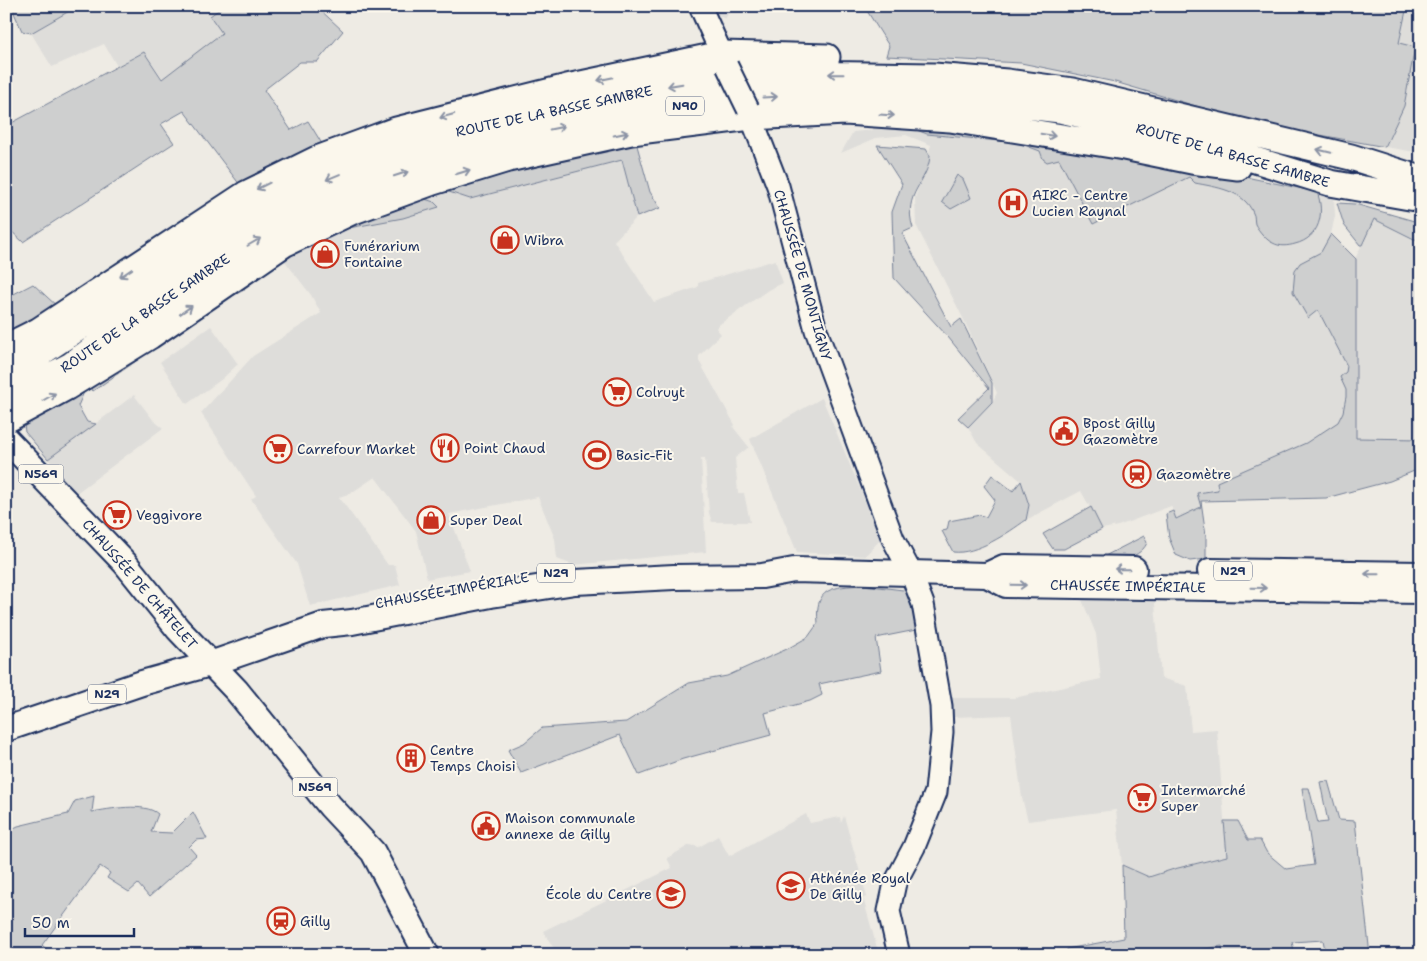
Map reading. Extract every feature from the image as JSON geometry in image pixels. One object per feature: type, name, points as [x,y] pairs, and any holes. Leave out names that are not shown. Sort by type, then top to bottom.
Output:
[{"type":"highway","points":[[6,347],[38,330],[246,194],[317,159],[396,130],[567,87],[724,60],[836,57],[1042,69],[1200,107],[1293,144]]},
{"type":"highway","name":"ROUTE DE LA BASSE SAMBRE","points":[[6,372],[33,358],[229,229],[293,194],[384,155],[486,125],[590,101],[703,80],[799,74],[934,76],[1007,82],[1073,91],[1351,157],[1417,196]]},
{"type":"highway","name":"ROUTE DE LA BASSE SAMBRE","points":[[6,399],[71,365],[133,319],[205,270],[284,224],[383,180],[466,152],[552,129],[632,114],[766,97],[860,93],[949,97],[1060,110],[1174,135],[1330,183],[1417,196]]},
{"type":"highway","points":[[6,420],[67,387],[150,336],[284,244],[351,212],[433,182],[508,159],[631,132],[750,113],[845,112],[950,119],[1124,147],[1192,161],[1303,175]]},
{"type":"highway","points":[[1351,157],[1421,165]]},
{"type":"main road","name":"CHAUSSÉE DE MONTIGNY","points":[[700,6],[750,113],[778,186],[816,330],[893,538],[911,573],[923,604],[942,706],[942,732],[936,792],[914,848],[895,883],[889,911],[899,955]]},
{"type":"main road","name":"CHAUSSÉE DE CHÂTELET","points":[[6,439],[125,563],[178,629],[210,664]]},
{"type":"main road","name":"CHAUSSÉE IMPÉRIALE","points":[[210,664],[323,625],[352,622],[491,595],[575,582],[674,577],[762,576],[794,570],[987,575],[1004,568],[1421,574]]},
{"type":"main road","name":"CHAUSSÉE IMPÉRIALE","points":[[987,575],[1006,585],[1421,591]]},
{"type":"main road","name":"N29","points":[[6,729],[142,682],[210,664]]},
{"type":"main road","name":"N569","points":[[210,664],[237,691],[330,806],[373,852],[426,955]]},
{"type":"shaded area","points":[[11,6],[78,6],[31,33],[22,31]]},
{"type":"shaded area","points":[[78,6],[316,6],[343,31],[317,62],[300,62],[204,135],[144,52],[117,66],[104,44],[52,67],[31,33]]},
{"type":"shaded area","points":[[224,6],[316,6],[343,31],[317,62],[300,62],[264,90],[291,130],[308,121],[324,147],[240,185],[184,111],[161,124],[174,143],[23,242],[8,228],[6,229],[6,126],[144,52],[162,79],[222,33],[210,16]]},
{"type":"shaded area","points":[[711,6],[733,6],[725,19],[715,13]]},
{"type":"shaded area","points":[[864,6],[1407,6],[1399,43],[1415,47],[1404,106],[1385,147],[1250,122],[1115,82],[1021,63],[886,56],[889,46]]},
{"type":"shaded area","points":[[1407,6],[1421,6],[1421,153],[1385,147],[1390,137],[1414,47],[1399,43]]},
{"type":"shaded area","points":[[874,122],[922,124],[1317,192],[1334,199],[1335,216],[1331,234],[1355,259],[1374,219],[1413,239],[1421,240],[1421,439],[1356,438],[1219,490],[1197,493],[1202,507],[1176,519],[1171,506],[1118,526],[1102,529],[1081,491],[1026,520],[1029,505],[1021,481],[977,443],[968,427],[992,402],[997,393],[964,320],[916,225],[915,198],[931,145],[906,135],[876,138],[841,153],[853,132],[873,130]]},
{"type":"shaded area","points":[[910,123],[1227,173],[1317,192],[1320,216],[1315,230],[1310,236],[1295,244],[1281,246],[1268,240],[1258,229],[1255,224],[1254,214],[1243,199],[1228,191],[1195,183],[1189,177],[1093,224],[1059,159],[1047,162],[1043,159],[1040,151],[1019,143],[927,134],[914,129]]},
{"type":"shaded area","points":[[636,142],[650,192],[660,208],[637,217],[622,160],[470,199],[446,191],[448,183]]},
{"type":"shaded area","points":[[877,145],[926,149],[930,156],[925,174],[913,197],[910,216],[913,228],[902,233],[951,327],[961,319],[992,383],[992,402],[968,427],[958,418],[989,388],[948,337],[894,278],[892,212],[902,184]]},
{"type":"shaded area","points":[[622,160],[637,217],[614,241],[654,302],[698,287],[698,283],[775,260],[783,283],[768,290],[720,324],[716,328],[721,334],[699,356],[699,361],[735,425],[733,427],[749,447],[735,458],[738,493],[744,493],[750,522],[712,522],[709,513],[705,458],[701,458],[706,552],[573,565],[557,559],[555,539],[538,497],[449,514],[470,571],[427,579],[416,531],[375,477],[351,493],[339,497],[388,565],[395,565],[400,585],[310,606],[297,564],[251,499],[256,496],[201,413],[253,356],[321,313],[311,295],[284,260],[324,234],[341,219],[446,191],[470,199]]},
{"type":"shaded area","points":[[957,175],[963,179],[971,198],[951,209],[942,202]]},
{"type":"shaded area","points":[[422,198],[434,202],[439,207],[403,218],[343,229],[357,213]]},
{"type":"shaded area","points":[[1337,203],[1355,204],[1421,223],[1421,240],[1414,239],[1374,219],[1362,245],[1360,245],[1344,225]]},
{"type":"shaded area","points":[[1331,234],[1356,259],[1356,438],[1421,439],[1419,469],[1390,481],[1326,498],[1201,501],[1206,536],[1206,559],[1190,561],[1176,555],[1169,538],[1166,514],[1173,511],[1176,519],[1201,507],[1197,493],[1218,490],[1217,482],[1306,443],[1338,422],[1343,412],[1346,390],[1340,377],[1346,372],[1347,366],[1318,310],[1308,318],[1293,292],[1295,270],[1300,263],[1321,252]]},
{"type":"shaded area","points":[[281,258],[284,260],[244,288],[244,290],[224,300],[93,391],[89,386]]},
{"type":"shaded area","points":[[33,284],[59,308],[6,337],[6,298]]},
{"type":"shaded area","points":[[211,326],[238,364],[222,379],[187,404],[160,362]]},
{"type":"shaded area","points":[[84,392],[78,406],[87,422],[96,424],[48,459],[25,432],[24,425]]},
{"type":"shaded area","points":[[134,395],[154,421],[163,428],[75,494],[48,459]]},
{"type":"shaded area","points":[[822,398],[881,539],[865,556],[797,552],[750,439]]},
{"type":"shaded area","points":[[992,475],[1013,491],[1021,481],[1029,505],[1026,520],[1001,537],[981,547],[962,552],[953,552],[942,531],[947,530],[949,521],[980,515],[986,517],[995,500],[984,486]]},
{"type":"shaded area","points":[[1091,507],[1102,529],[1064,549],[1053,549],[1043,534]]},
{"type":"shaded area","points":[[1144,536],[1147,543],[1137,554],[1123,559],[1093,562]]},
{"type":"shaded area","points":[[863,585],[911,591],[921,629],[876,638],[881,671],[819,684],[822,695],[810,701],[765,713],[771,735],[683,759],[639,775],[620,735],[521,773],[508,750],[524,743],[542,728],[626,722],[689,683],[727,676],[787,649],[808,637],[818,623],[819,602],[828,591],[835,588]]},
{"type":"shaded area","points":[[1088,589],[1154,591],[1161,678],[1187,686],[1191,731],[1217,729],[1227,856],[1149,877],[1122,865],[1116,810],[1028,821],[1022,798],[1011,715],[952,717],[952,698],[1014,698],[1101,679],[1096,634],[1082,600]]},
{"type":"shaded area","points":[[1328,781],[1339,820],[1355,821],[1370,955],[1326,955],[1323,940],[1292,942],[1295,955],[1223,955],[1222,946],[1171,955],[1068,955],[1067,949],[1124,938],[1122,865],[1149,877],[1227,856],[1224,821],[1238,821],[1248,840],[1260,840],[1267,853],[1286,869],[1314,865],[1302,788],[1309,788],[1318,823],[1328,822],[1320,782]]},
{"type":"shaded area","points":[[94,796],[92,812],[136,807],[152,810],[158,814],[151,832],[172,833],[193,812],[207,839],[196,840],[189,847],[196,855],[149,897],[138,884],[129,892],[107,878],[110,873],[100,866],[42,945],[53,955],[6,955],[6,832],[18,826],[68,814],[75,801]]},
{"type":"shaded area","points":[[806,814],[810,823],[840,817],[841,823],[844,816],[867,897],[863,898],[879,955],[558,955],[543,931],[672,868],[667,858],[690,845],[699,847],[718,836],[729,856]]},
{"type":"place","name":"AIRC - Centre Lucien Raynal","points":[[1013,203]]},
{"type":"place","name":"Wibra","points":[[505,240]]},
{"type":"place","name":"Funérarium Fontaine","points":[[325,254]]},
{"type":"place","name":"Colruyt","points":[[617,392]]},
{"type":"place","name":"Bpost Gilly Gazomètre","points":[[1064,431]]},
{"type":"place","name":"Point Chaud","points":[[445,448]]},
{"type":"place","name":"Carrefour Market","points":[[278,449]]},
{"type":"place","name":"Basic-Fit","points":[[597,455]]},
{"type":"place","name":"Gazomètre","points":[[1137,474]]},
{"type":"place","name":"Veggivore","points":[[117,515]]},
{"type":"place","name":"Super Deal","points":[[431,520]]},
{"type":"place","name":"Centre Temps Choisi","points":[[411,758]]},
{"type":"place","name":"Intermarché Super","points":[[1142,798]]},
{"type":"place","name":"Maison communale annexe de Gilly","points":[[486,826]]},
{"type":"place","name":"Athénée Royal De Gilly","points":[[791,886]]},
{"type":"place","name":"École du Centre","points":[[671,894]]},
{"type":"place","name":"Gilly","points":[[281,921]]}]
